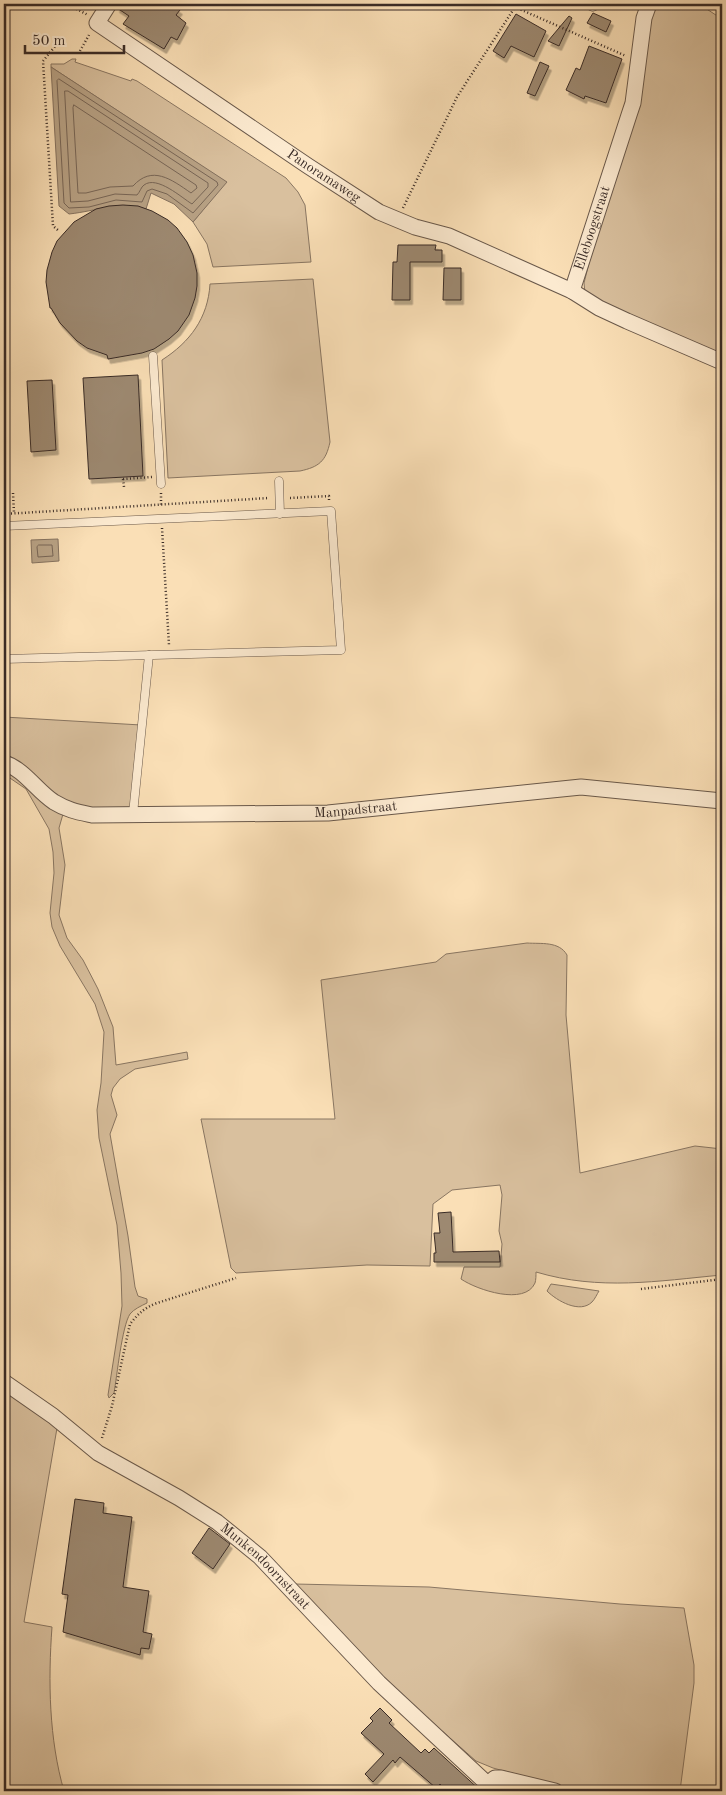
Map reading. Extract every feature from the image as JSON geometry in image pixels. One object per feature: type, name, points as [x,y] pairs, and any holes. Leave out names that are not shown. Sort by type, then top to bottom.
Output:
[{"type":"street","points":[[97,24],[109,4]]},
{"type":"street","name":"Elleboogstraat","points":[[572,291],[630,116],[647,4]]},
{"type":"street","name":"Panoramaweg","points":[[97,24],[379,212],[397,220],[449,236],[572,291]]},
{"type":"street","points":[[572,291],[599,308],[626,321],[722,362]]},
{"type":"street","name":"Manpadstraat","points":[[4,763],[24,775],[54,802],[70,811],[92,815],[328,813],[581,787],[722,801]]},
{"type":"street","name":"Munkendoornstraat","points":[[4,1382],[53,1416],[98,1453],[179,1498],[217,1522],[260,1557],[379,1683],[491,1788]]},
{"type":"street","points":[[491,1788],[495,1778],[501,1778],[525,1782],[555,1791]]},
{"type":"lane","points":[[586,4],[593,7],[599,4]]},
{"type":"lane","points":[[152,356],[160,480]]},
{"type":"lane","points":[[278,481],[280,514]]},
{"type":"lane","points":[[4,526],[331,511],[341,650],[4,659]]},
{"type":"lane","points":[[133,814],[149,655]]},
{"type":"path","points":[[67,4],[88,15],[97,24],[80,51]]},
{"type":"path","points":[[508,4],[639,60]]},
{"type":"path","points":[[397,220],[457,97],[515,7]]},
{"type":"path","points":[[57,44],[43,61],[53,226],[60,231]]},
{"type":"path","points":[[124,487],[123,478],[160,480],[170,655]]},
{"type":"path","points":[[13,493],[14,513]]},
{"type":"path","points":[[4,514],[329,496],[329,512]]},
{"type":"path","points":[[98,1453],[112,1406],[130,1324],[146,1307],[236,1278]]},
{"type":"path","points":[[641,1289],[722,1279]]},
{"type":"shaded area","points":[[654,4],[699,4],[722,19],[722,355],[585,293],[584,283]]},
{"type":"shaded area","points":[[72,59],[76,59],[75,62],[131,81],[132,79],[137,81],[286,178],[298,192],[305,205],[311,262],[213,267],[207,244],[193,222],[226,182],[51,67],[51,64],[64,64]]},
{"type":"shaded area","points":[[313,279],[330,442],[324,458],[317,465],[300,471],[168,478],[162,360],[181,345],[196,328],[206,308],[210,284]]},
{"type":"shaded area","points":[[4,717],[141,725],[134,810],[95,811],[69,806],[4,758]]},
{"type":"shaded area","points":[[4,769],[63,814],[59,828],[65,865],[59,915],[67,938],[83,960],[98,989],[113,1027],[116,1065],[187,1052],[188,1059],[135,1069],[120,1079],[113,1088],[111,1095],[117,1115],[110,1134],[135,1287],[138,1296],[147,1299],[147,1303],[130,1314],[127,1320],[114,1393],[109,1398],[122,1306],[117,1225],[99,1138],[97,1110],[101,1083],[104,1032],[95,1004],[60,946],[52,927],[50,913],[54,873],[49,829],[26,789],[4,774]]},
{"type":"shaded area","points":[[527,943],[555,945],[567,955],[566,1015],[580,1173],[695,1146],[722,1149],[722,1275],[651,1282],[606,1283],[560,1278],[536,1272],[535,1283],[530,1290],[521,1294],[500,1294],[478,1288],[461,1279],[464,1267],[500,1267],[502,1244],[499,1231],[502,1195],[500,1185],[452,1190],[433,1204],[430,1266],[367,1265],[236,1273],[231,1268],[201,1119],[335,1119],[321,980],[436,962],[446,954]]},
{"type":"shaded area","points":[[551,1284],[599,1291],[593,1301],[581,1307],[569,1305],[557,1299],[547,1291]]},
{"type":"shaded area","points":[[4,1389],[57,1428],[24,1622],[52,1627],[50,1668],[51,1710],[55,1751],[64,1791],[4,1791]]},
{"type":"shaded area","points":[[295,1584],[429,1587],[684,1608],[694,1665],[694,1683],[680,1791],[579,1791],[493,1768],[476,1761],[383,1679]]},
{"type":"water","points":[[51,67],[227,182],[193,222],[174,204],[151,193],[146,209],[117,206],[69,214],[59,206]]},
{"type":"water","points":[[58,539],[59,561],[32,563],[31,540]]},
{"type":"building","points":[[118,4],[171,4],[180,10],[176,15],[186,23],[177,40],[171,37],[164,49],[123,24],[129,16],[117,8]]},
{"type":"building","points":[[593,13],[611,21],[606,32],[587,23]]},
{"type":"building","points":[[516,14],[546,31],[534,57],[511,46],[504,58],[493,51]]},
{"type":"building","points":[[569,16],[572,18],[559,46],[548,41]]},
{"type":"building","points":[[589,46],[622,59],[606,103],[585,96],[584,99],[566,90],[576,68],[580,70]]},
{"type":"building","points":[[540,62],[549,66],[535,96],[527,93]]},
{"type":"building","points":[[123,205],[138,206],[152,211],[168,220],[177,228],[193,255],[197,273],[197,286],[189,315],[178,331],[169,339],[154,349],[142,353],[108,359],[107,355],[87,348],[77,341],[60,323],[50,308],[46,282],[47,270],[57,241],[74,222],[96,209]]},
{"type":"building","points":[[398,245],[436,245],[435,250],[442,250],[442,262],[410,262],[410,300],[392,300],[393,262],[397,262]]},
{"type":"building","points":[[444,268],[461,268],[461,300],[443,300]]},
{"type":"building","points":[[138,375],[143,476],[89,479],[83,378]]},
{"type":"building","points":[[52,380],[56,450],[31,452],[27,381]]},
{"type":"building","points":[[451,1212],[453,1252],[499,1251],[500,1262],[434,1262],[434,1253],[436,1253],[434,1233],[440,1233],[438,1213]]},
{"type":"building","points":[[75,1499],[104,1503],[103,1513],[132,1517],[123,1587],[149,1591],[143,1632],[152,1634],[149,1649],[141,1648],[140,1655],[63,1632],[68,1595],[62,1594]]},
{"type":"building","points":[[209,1528],[230,1544],[213,1569],[192,1553]]},
{"type":"building","points":[[380,1708],[392,1720],[389,1723],[421,1753],[425,1749],[429,1753],[434,1748],[481,1791],[447,1791],[440,1784],[436,1788],[400,1757],[395,1763],[393,1760],[373,1782],[365,1774],[384,1754],[361,1733],[373,1721],[370,1718]]}]
